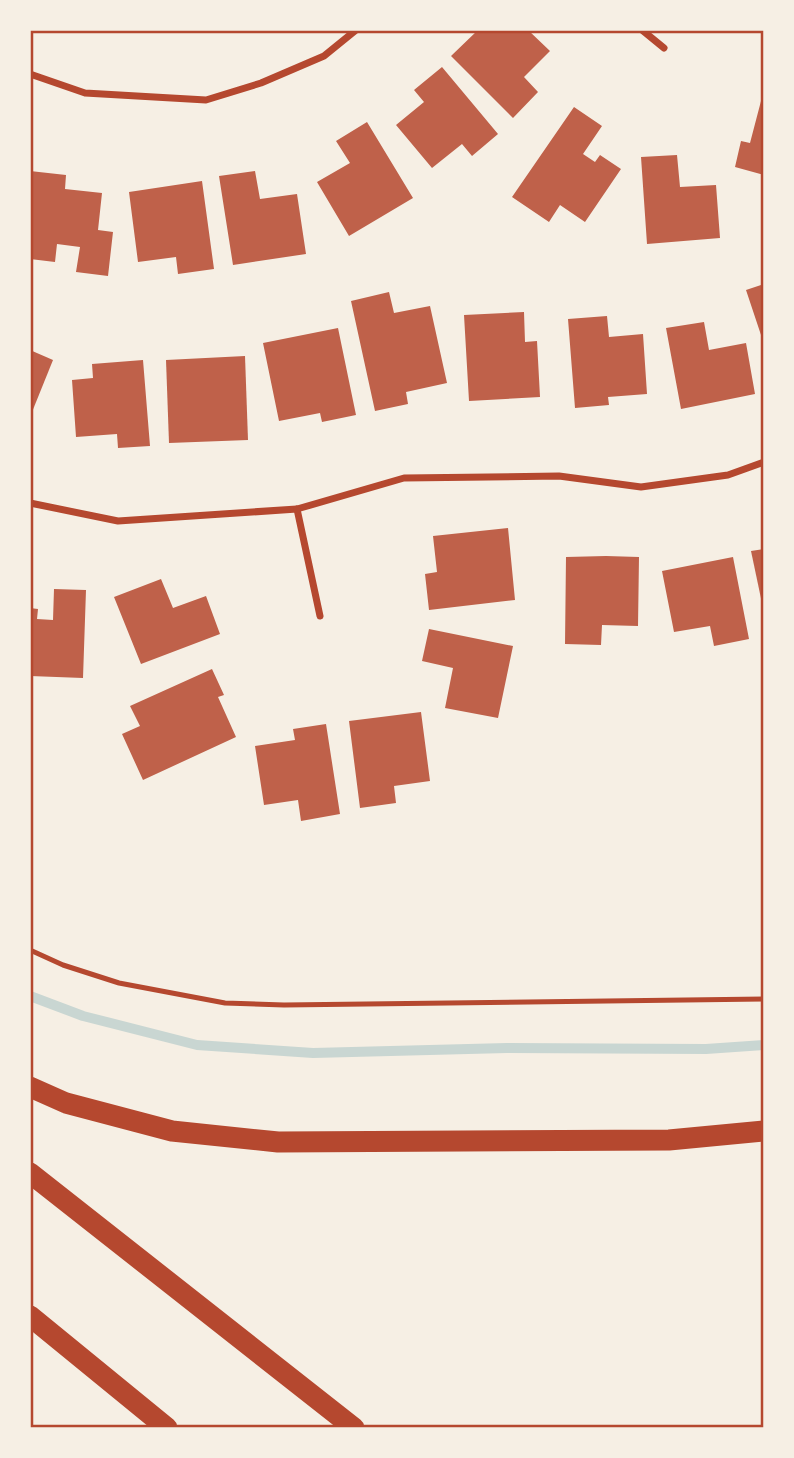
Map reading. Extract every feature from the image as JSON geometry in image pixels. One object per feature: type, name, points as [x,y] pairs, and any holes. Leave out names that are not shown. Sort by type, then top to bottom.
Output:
[{"type":"highway","points":[[30,1087],[66,1103],[172,1131],[278,1142],[669,1140],[764,1131]]},
{"type":"highway","points":[[30,1173],[354,1428]]},
{"type":"highway","points":[[30,1316],[167,1428]]},
{"type":"street","points":[[30,74],[85,93],[206,100],[261,83],[324,57],[356,30]]},
{"type":"street","points":[[642,30],[664,48]]},
{"type":"street","points":[[30,503],[118,520],[297,509],[404,478],[559,476],[641,487],[728,475],[764,462]]},
{"type":"street","points":[[297,509],[320,616]]},
{"type":"lane","points":[[30,950],[64,965],[119,983],[225,1003],[284,1005],[764,999]]},
{"type":"building","points":[[478,30],[528,30],[550,51],[524,77],[538,92],[513,118],[451,56]]},
{"type":"building","points":[[442,67],[498,134],[472,156],[462,144],[432,168],[396,125],[424,102],[414,90]]},
{"type":"building","points":[[761,101],[764,102],[764,175],[735,167],[741,141],[750,143]]},
{"type":"building","points":[[574,107],[602,126],[583,154],[595,162],[600,155],[621,169],[585,222],[560,205],[549,222],[512,197]]},
{"type":"building","points":[[367,122],[413,198],[349,236],[317,182],[350,163],[336,141]]},
{"type":"building","points":[[677,155],[680,187],[716,185],[720,238],[647,244],[641,157]]},
{"type":"building","points":[[30,171],[66,175],[65,189],[102,193],[98,230],[113,232],[108,276],[76,272],[80,247],[57,244],[55,262],[30,259]]},
{"type":"building","points":[[255,171],[260,199],[297,194],[306,254],[233,265],[219,176]]},
{"type":"building","points":[[202,181],[214,269],[178,274],[176,257],[138,262],[129,192]]},
{"type":"building","points":[[764,284],[764,344],[746,290]]},
{"type":"building","points":[[389,292],[394,313],[430,306],[447,383],[406,392],[408,404],[375,411],[351,301]]},
{"type":"building","points":[[524,312],[525,342],[537,341],[540,397],[469,401],[464,315]]},
{"type":"building","points":[[607,316],[609,337],[643,334],[647,394],[608,397],[609,405],[575,408],[568,319]]},
{"type":"building","points":[[704,322],[709,350],[746,343],[755,394],[681,409],[666,328]]},
{"type":"building","points":[[338,328],[356,415],[322,422],[320,413],[279,421],[263,343]]},
{"type":"building","points":[[30,350],[53,360],[30,417]]},
{"type":"building","points":[[245,356],[248,440],[169,443],[166,360]]},
{"type":"building","points":[[143,360],[150,446],[118,448],[117,434],[76,437],[72,380],[93,378],[92,364]]},
{"type":"building","points":[[508,528],[515,600],[429,610],[425,574],[437,572],[433,536]]},
{"type":"building","points":[[764,549],[764,608],[763,608],[751,551]]},
{"type":"building","points":[[566,557],[639,557],[638,626],[602,625],[601,645],[565,644]]},
{"type":"building","points":[[733,557],[749,639],[714,646],[710,626],[674,632],[662,571]]},
{"type":"building","points":[[161,579],[173,608],[206,596],[220,634],[141,664],[114,597]]},
{"type":"building","points":[[54,589],[86,590],[83,678],[30,676],[30,608],[38,609],[37,619],[53,620]]},
{"type":"building","points":[[429,629],[513,646],[498,718],[445,708],[453,668],[422,661]]},
{"type":"building","points":[[212,669],[224,695],[218,697],[236,737],[143,780],[122,734],[140,726],[130,706]]},
{"type":"building","points":[[421,712],[430,781],[394,786],[396,803],[360,808],[349,721]]},
{"type":"building","points":[[326,724],[340,814],[301,821],[298,800],[264,805],[255,746],[295,740],[293,729]]},
{"type":"waterway","points":[[30,996],[83,1016],[197,1045],[313,1053],[507,1048],[706,1049],[764,1045]]}]
